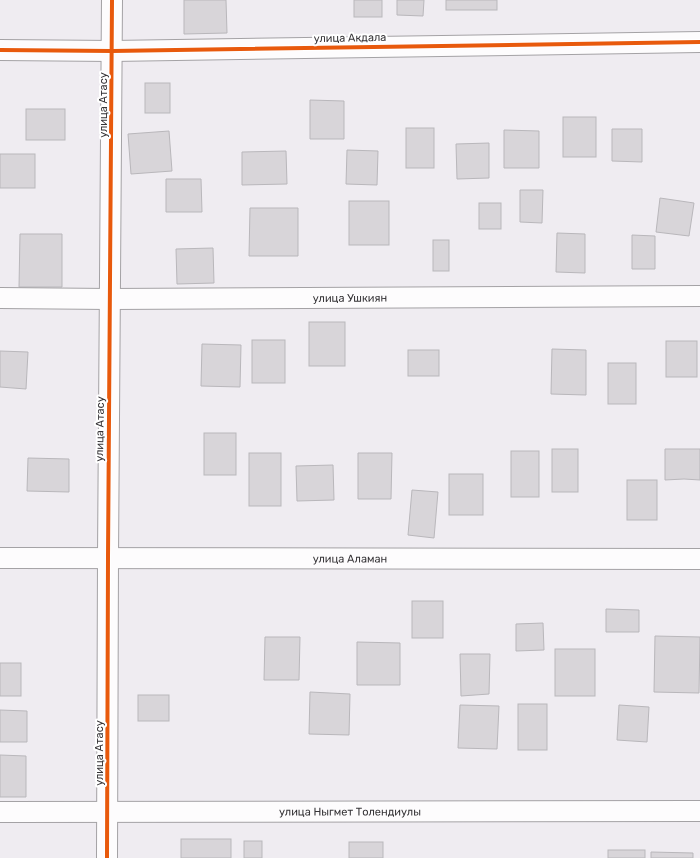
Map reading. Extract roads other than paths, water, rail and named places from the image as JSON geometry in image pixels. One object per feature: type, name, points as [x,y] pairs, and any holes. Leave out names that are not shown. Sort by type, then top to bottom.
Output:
[{"type":"street","name":"улица Атасу","points":[[107,858],[112,0]]},
{"type":"street","name":"улица Акдала","points":[[0,50],[112,50],[700,42]]},
{"type":"street","name":"улица Ушкиян","points":[[0,298],[110,300],[700,296]]},
{"type":"street","name":"улица Аламан","points":[[0,558],[700,559]]},
{"type":"street","name":"улица Ныгмет Толендиулы","points":[[0,812],[700,811]]}]
